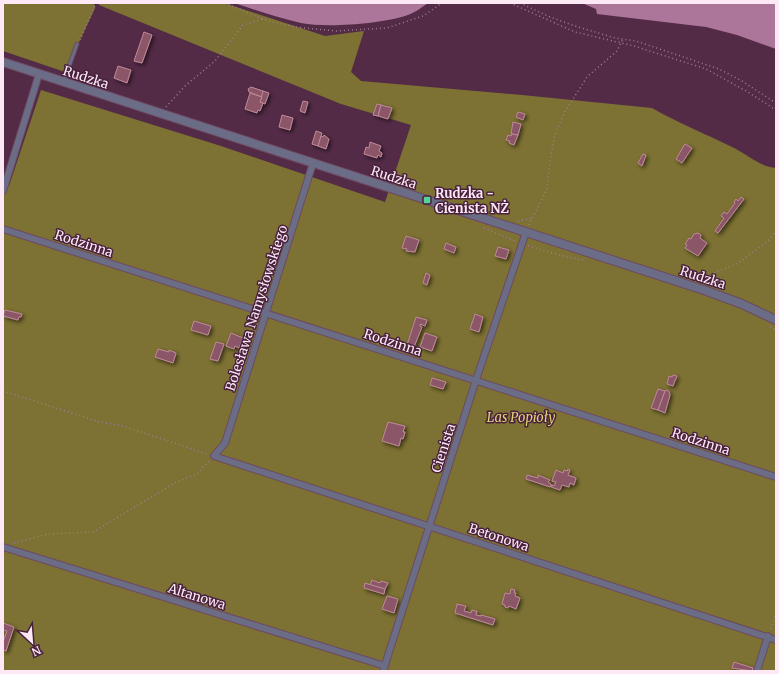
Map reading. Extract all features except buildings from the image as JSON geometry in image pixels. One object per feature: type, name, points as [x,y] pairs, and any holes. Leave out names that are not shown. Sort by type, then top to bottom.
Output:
[{"type":"street","name":"Rudzka","points":[[3,62],[707,291],[742,304],[776,320]]},
{"type":"street","points":[[3,190],[39,74]]},
{"type":"street","name":"Bolesława Namysłowskiego","points":[[214,456],[225,443],[313,163]]},
{"type":"street","name":"Rodzinna","points":[[3,229],[776,477]]},
{"type":"street","name":"Cienista","points":[[384,668],[476,380],[526,232]]},
{"type":"street","name":"Betonowa","points":[[214,456],[768,636],[776,640]]},
{"type":"street","name":"Altanowa","points":[[3,547],[384,668]]},
{"type":"street","points":[[757,671],[768,636]]},
{"type":"lane","points":[[64,82],[77,44]]},
{"type":"path","points":[[77,44],[84,33],[96,3]]},
{"type":"path","points":[[224,3],[263,19],[295,27],[336,31],[387,28],[423,16],[442,3]]},
{"type":"path","points":[[510,3],[574,32],[621,43],[706,69],[748,92],[776,110]]},
{"type":"path","points":[[520,3],[564,23],[662,50],[719,69],[742,81],[776,103]]},
{"type":"path","points":[[160,113],[186,85],[214,61],[243,25],[263,19]]},
{"type":"path","points":[[526,232],[547,189],[554,138],[564,113],[587,77],[617,51],[623,39]]},
{"type":"path","points":[[518,220],[533,218]]},
{"type":"path","points":[[479,226],[522,244],[559,255],[584,260]]},
{"type":"path","points":[[707,291],[715,272],[735,265],[767,242],[776,232]]},
{"type":"path","points":[[765,324],[776,330]]},
{"type":"path","points":[[3,391],[100,422],[123,426],[214,456],[197,474],[175,483],[93,532],[48,534],[10,544]]},
{"type":"path","points":[[768,636],[776,613]]},
{"type":"green space","points":[[3,3],[94,3],[95,8],[65,72],[3,51]]},
{"type":"green space","name":"Las Popioły","points":[[99,3],[224,3],[325,36],[364,31],[351,72],[361,81],[652,108],[682,124],[738,150],[759,163],[776,168],[776,671],[3,671],[3,184],[9,186],[41,90],[221,146],[385,202],[411,125],[341,104],[99,5]]},
{"type":"shaded area","points":[[234,3],[428,3],[411,14],[394,19],[368,23],[325,25],[292,21]]},
{"type":"shaded area","points":[[582,3],[776,3],[776,49],[737,35],[706,27],[597,14],[596,9]]},
{"type":"place","name":"Rudzka - Cienista NŻ","points":[[427,200]]}]
